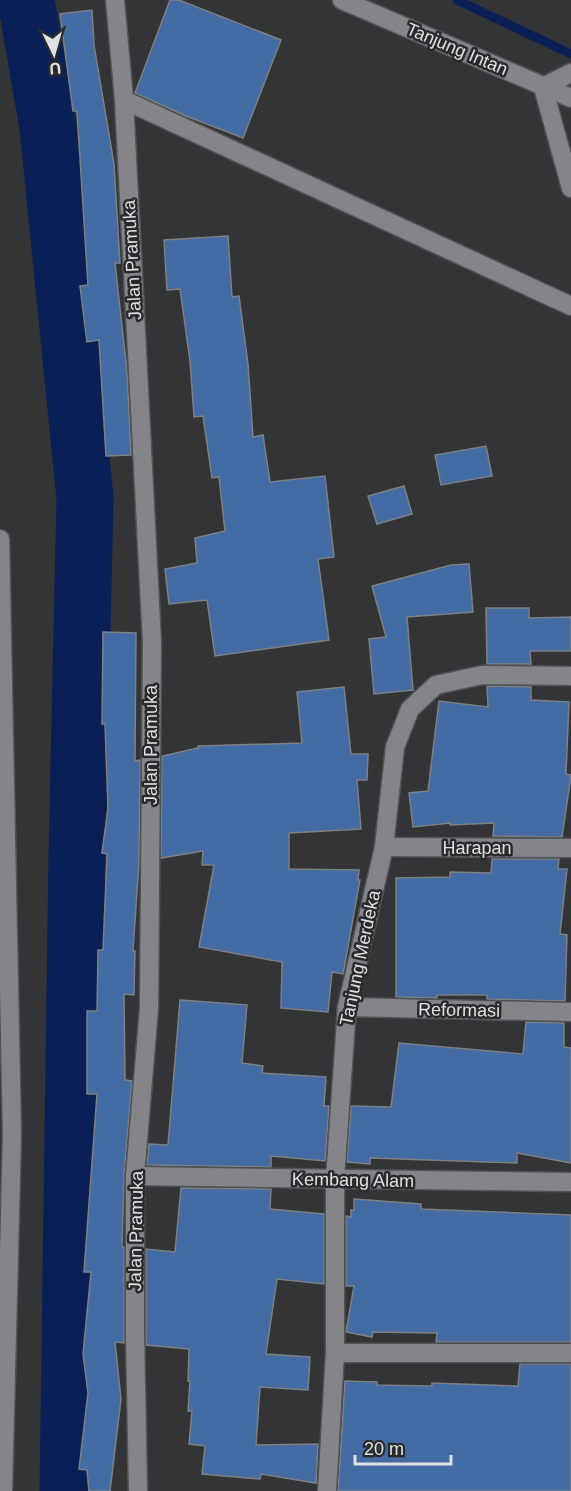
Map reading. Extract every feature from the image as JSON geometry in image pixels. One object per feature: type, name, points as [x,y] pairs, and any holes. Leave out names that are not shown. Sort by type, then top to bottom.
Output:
[{"type":"street","name":"Tanjung Intan","points":[[345,1],[571,98]]},
{"type":"street","name":"Jalan Pramuka","points":[[115,4],[124,100],[152,642],[149,1008],[135,1176],[138,1491]]},
{"type":"street","points":[[571,73],[543,87],[571,188]]},
{"type":"street","points":[[124,100],[571,306]]},
{"type":"street","points":[[0,539],[12,1135],[3,1491]]},
{"type":"street","name":"Tanjung Merdeka","points":[[327,1491],[335,1353],[336,1179],[347,1007],[384,847],[395,747],[410,709],[436,685],[482,675],[571,676]]},
{"type":"street","name":"Harapan","points":[[384,847],[571,848]]},
{"type":"street","name":"Reformasi","points":[[347,1007],[571,1012]]},
{"type":"street","name":"Kembang Alam","points":[[135,1176],[571,1182]]},
{"type":"street","points":[[335,1353],[571,1353]]},
{"type":"building","points":[[170,0],[179,0],[281,40],[243,138],[135,93]]},
{"type":"building","points":[[92,10],[94,45],[114,164],[120,263],[115,263],[127,371],[131,455],[106,456],[99,340],[87,342],[80,286],[88,285],[77,111],[73,111],[60,14]]},
{"type":"building","points":[[228,236],[232,297],[239,296],[248,364],[253,437],[263,435],[270,482],[325,476],[334,557],[318,559],[329,640],[215,656],[207,600],[169,604],[165,569],[197,563],[195,538],[225,531],[219,477],[212,478],[203,416],[194,417],[190,361],[180,289],[167,290],[164,240]]},
{"type":"building","points":[[486,446],[492,476],[441,485],[435,455]]},
{"type":"building","points":[[404,486],[412,514],[377,524],[368,496]]},
{"type":"building","points":[[469,564],[473,612],[407,617],[413,690],[374,694],[369,639],[386,637],[372,586],[451,565]]},
{"type":"building","points":[[486,608],[529,608],[529,618],[571,617],[571,651],[530,651],[531,664],[487,664]]},
{"type":"building","points":[[103,632],[136,633],[135,761],[140,760],[139,862],[133,951],[135,951],[134,995],[124,994],[125,1080],[132,1081],[124,1176],[122,1247],[124,1247],[124,1343],[115,1342],[121,1399],[110,1491],[89,1491],[87,1470],[79,1469],[88,1393],[83,1354],[91,1272],[84,1272],[97,1094],[87,1094],[87,1011],[97,1011],[98,950],[103,950],[107,854],[102,853],[108,808],[105,724],[102,724]]},
{"type":"building","points":[[487,686],[531,687],[531,700],[569,702],[566,774],[571,775],[562,837],[493,836],[494,823],[450,825],[450,823],[413,827],[409,793],[428,791],[439,701],[488,707]]},
{"type":"building","points":[[344,687],[351,754],[368,754],[367,780],[357,780],[361,829],[289,833],[289,869],[359,870],[358,880],[360,880],[343,974],[332,972],[328,1012],[281,1008],[282,962],[199,947],[214,865],[202,865],[203,851],[161,858],[162,756],[198,748],[198,746],[302,743],[297,692]]},
{"type":"building","points":[[492,859],[559,859],[558,869],[567,869],[560,934],[567,935],[565,1001],[487,999],[487,995],[437,995],[437,998],[396,997],[396,878],[450,877],[450,872],[491,873]]},
{"type":"building","points":[[180,1000],[247,1005],[242,1063],[263,1066],[262,1073],[326,1077],[324,1106],[329,1106],[325,1161],[271,1156],[271,1167],[147,1165],[149,1144],[168,1145]]},
{"type":"building","points":[[526,1022],[564,1023],[564,1047],[571,1048],[571,1163],[517,1153],[517,1163],[370,1158],[370,1164],[347,1162],[351,1106],[391,1107],[399,1043],[523,1054]]},
{"type":"building","points":[[181,1188],[271,1189],[270,1209],[324,1214],[324,1284],[277,1279],[266,1354],[310,1357],[308,1390],[260,1387],[256,1445],[318,1444],[316,1483],[261,1474],[260,1479],[202,1474],[205,1446],[189,1444],[192,1411],[188,1411],[189,1349],[146,1345],[146,1249],[175,1252]]},
{"type":"building","points":[[354,1199],[421,1204],[421,1209],[571,1215],[571,1342],[436,1342],[437,1333],[373,1332],[372,1337],[346,1332],[354,1286],[346,1286],[346,1216],[351,1217],[351,1210],[354,1210]]},
{"type":"building","points":[[520,1364],[571,1364],[571,1491],[338,1491],[345,1381],[377,1382],[377,1385],[432,1386],[432,1383],[518,1386]]},
{"type":"waterway","points":[[26,0],[48,127],[85,498],[77,854],[68,1491]]},
{"type":"waterway","points":[[457,0],[571,54]]}]
